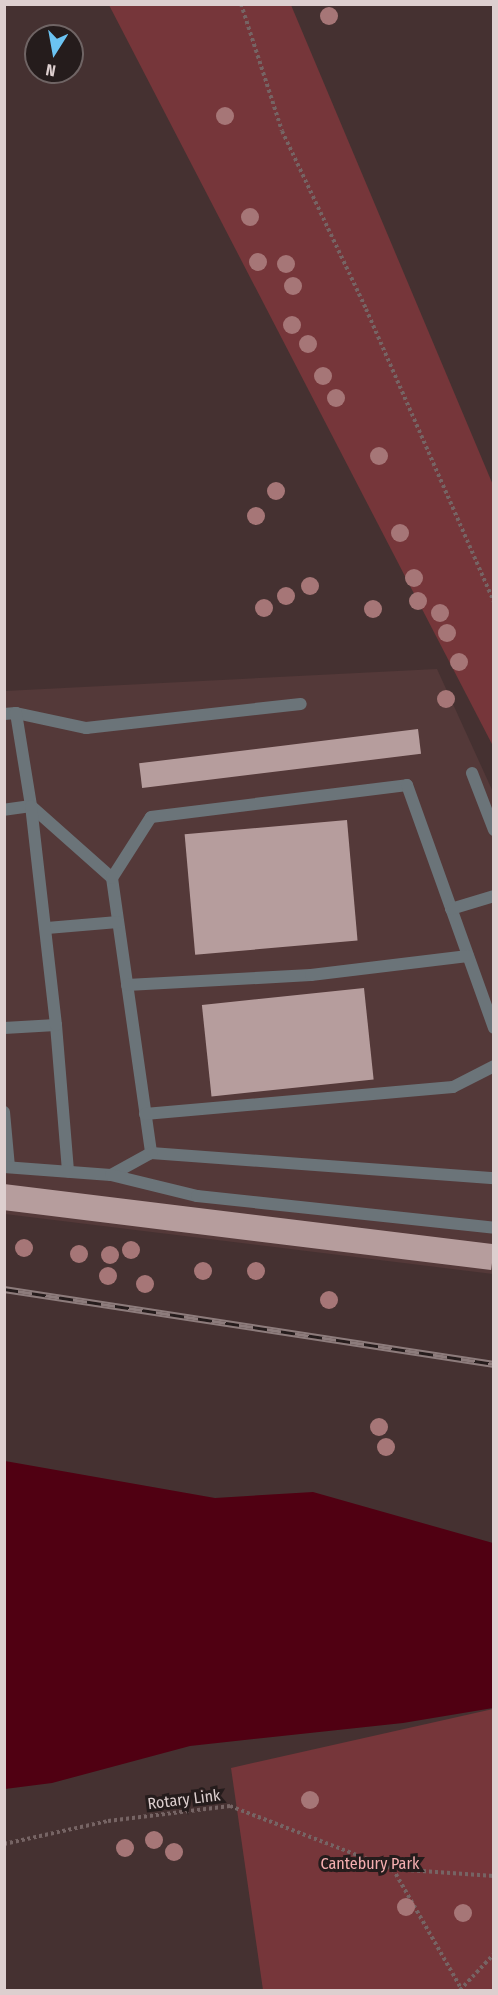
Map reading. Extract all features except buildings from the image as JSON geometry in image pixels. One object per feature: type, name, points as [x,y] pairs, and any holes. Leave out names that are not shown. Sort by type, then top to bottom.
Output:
[{"type":"lane","points":[[68,1172],[47,928],[31,806],[10,714],[86,728],[301,704]]},
{"type":"lane","points":[[472,773],[494,830]]},
{"type":"lane","points":[[151,1153],[112,878],[151,817],[407,785],[494,1028]]},
{"type":"lane","points":[[4,810],[31,806]]},
{"type":"lane","points":[[31,806],[112,878]]},
{"type":"lane","points":[[452,909],[494,896]]},
{"type":"lane","points":[[47,928],[118,922]]},
{"type":"lane","points":[[127,985],[311,975],[468,956]]},
{"type":"lane","points":[[4,1028],[56,1025]]},
{"type":"lane","points":[[145,1114],[453,1088],[494,1066]]},
{"type":"lane","points":[[4,1112],[7,1167],[111,1175],[197,1196],[494,1228]]},
{"type":"lane","points":[[111,1175],[151,1153],[494,1178]]},
{"type":"path","points":[[241,4],[282,131],[366,309],[494,602]]},
{"type":"path","name":"Rotary Link","points":[[4,1844],[108,1821],[230,1806],[393,1869],[494,1876]]},
{"type":"path","points":[[393,1869],[461,1989],[494,1954]]},
{"type":"shaded area","points":[[437,669],[493,792],[493,1274],[5,1214],[5,691]]},
{"type":"shaded area","points":[[5,1461],[215,1498],[313,1492],[493,1543],[493,1708],[403,1723],[190,1746],[52,1783],[5,1789]]},
{"type":"green space","points":[[109,5],[291,5],[493,485],[493,746]]},
{"type":"green space","name":"Cantebury Park","points":[[493,1709],[493,1990],[263,1990],[231,1768]]},
{"type":"railway","points":[[4,1289],[494,1364]]}]
